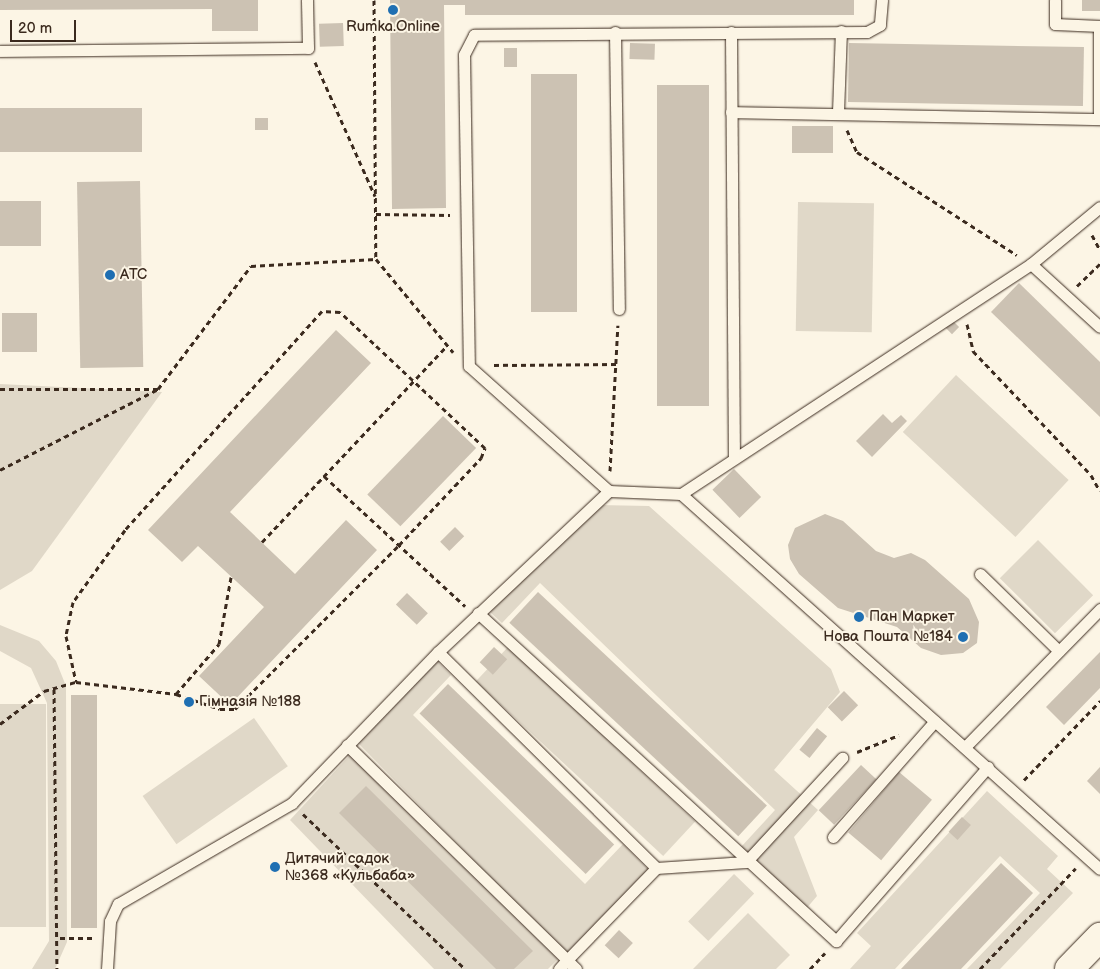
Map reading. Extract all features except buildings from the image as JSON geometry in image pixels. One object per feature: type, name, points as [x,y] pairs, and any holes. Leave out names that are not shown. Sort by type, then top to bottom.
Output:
[{"type":"street","points":[[1069,969],[1100,937]]},
{"type":"lane","points":[[0,51],[308,48],[307,0]]},
{"type":"lane","points":[[882,0],[882,18],[875,30],[489,32],[474,35],[466,43],[466,215],[469,366],[609,491],[681,494],[734,457],[1031,264],[1100,207]]},
{"type":"lane","points":[[731,112],[838,112],[1099,118],[1100,26],[1055,24],[1054,0]]},
{"type":"lane","points":[[838,112],[840,31]]},
{"type":"lane","points":[[615,32],[619,310]]},
{"type":"lane","points":[[731,32],[734,457]]},
{"type":"lane","points":[[1031,264],[1100,327]]},
{"type":"lane","points":[[107,969],[109,938],[118,904],[292,803],[438,652],[609,491]]},
{"type":"lane","points":[[681,494],[771,579],[966,746],[1100,869]]},
{"type":"lane","points":[[980,574],[1059,651]]},
{"type":"lane","points":[[966,746],[1100,609]]},
{"type":"lane","points":[[478,613],[746,862],[836,941],[988,767]]},
{"type":"lane","points":[[438,652],[656,868]]},
{"type":"lane","points":[[833,837],[935,721]]},
{"type":"lane","points":[[347,745],[563,965],[576,969]]},
{"type":"lane","points":[[563,965],[656,868],[746,862],[842,758]]},
{"type":"path","points":[[374,0],[376,259],[447,346],[469,366],[617,364]]},
{"type":"path","points":[[308,48],[376,197]]},
{"type":"path","points":[[838,112],[857,152],[1031,264]]},
{"type":"path","points":[[376,214],[466,215]]},
{"type":"path","points":[[0,470],[158,390],[251,266],[376,259]]},
{"type":"path","points":[[1067,295],[1100,264]]},
{"type":"path","points":[[964,306],[973,351],[1091,474],[1100,491]]},
{"type":"path","points":[[609,491],[619,310]]},
{"type":"path","points":[[0,724],[54,689],[76,682],[176,694],[220,710],[235,709],[400,545],[484,453],[480,441],[340,312],[322,311],[313,317],[125,530],[73,602],[66,636],[76,682]]},
{"type":"path","points":[[262,542],[447,346]]},
{"type":"path","points":[[0,389],[158,390]]},
{"type":"path","points":[[324,476],[478,613]]},
{"type":"path","points":[[176,694],[219,644],[231,576]]},
{"type":"path","points":[[54,689],[60,938],[57,969]]},
{"type":"path","points":[[1014,790],[1100,701]]},
{"type":"path","points":[[842,758],[935,721]]},
{"type":"path","points":[[292,803],[465,969]]},
{"type":"path","points":[[980,969],[1086,857]]},
{"type":"path","points":[[60,938],[109,938]]},
{"type":"path","points":[[810,969],[836,941]]},
{"type":"shaded area","points":[[798,202],[874,203],[872,332],[796,331]]},
{"type":"shaded area","points":[[956,375],[1069,480],[1015,537],[903,432]]},
{"type":"shaded area","points":[[0,384],[162,392],[32,571],[0,590]]},
{"type":"shaded area","points":[[598,505],[649,506],[831,669],[840,692],[774,770],[818,810],[794,837],[817,896],[806,909],[741,847],[775,810],[540,583],[502,623],[490,612]]},
{"type":"shaded area","points":[[1038,540],[1093,595],[1055,633],[1000,578]]},
{"type":"shaded area","points":[[0,625],[39,641],[56,661],[66,686],[67,942],[55,969],[32,969],[49,941],[47,703],[31,668],[0,651]]},
{"type":"shaded area","points":[[508,647],[695,822],[663,856],[476,681]]},
{"type":"shaded area","points":[[437,661],[451,675],[413,715],[585,884],[623,844],[649,870],[566,954],[357,742]]},
{"type":"shaded area","points":[[0,704],[46,704],[46,927],[0,927]]},
{"type":"shaded area","points":[[254,718],[288,766],[176,844],[143,796]]},
{"type":"shaded area","points":[[350,755],[558,959],[548,969],[434,969],[290,820]]},
{"type":"shaded area","points":[[987,791],[1058,856],[1047,869],[1073,893],[1000,969],[967,969],[1040,893],[1000,856],[895,969],[850,969],[871,946],[857,933]]},
{"type":"shaded area","points":[[734,874],[754,893],[708,941],[688,921]]},
{"type":"shaded area","points":[[748,913],[790,955],[776,969],[693,969]]},
{"type":"place","name":"Rumka.Online","points":[[393,10]]},
{"type":"place","name":"АТС","points":[[110,275]]},
{"type":"place","name":"Пан Маркет","points":[[859,617]]},
{"type":"place","name":"Нова Пошта №184","points":[[963,637]]},
{"type":"place","name":"Гімназія №188","points":[[189,702]]},
{"type":"place","name":"Дитячий садок №368 «Кульбаба»","points":[[275,867]]}]
